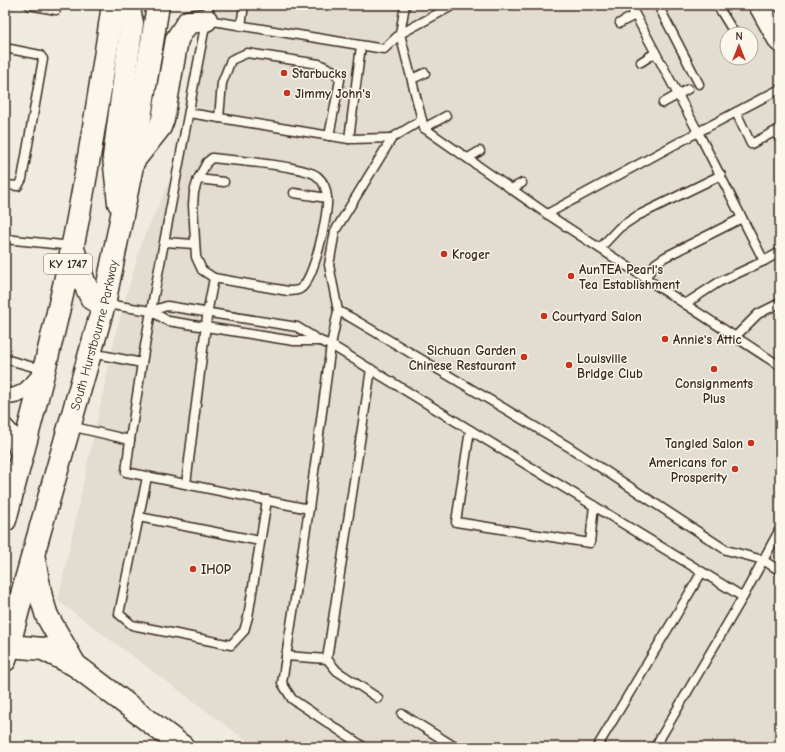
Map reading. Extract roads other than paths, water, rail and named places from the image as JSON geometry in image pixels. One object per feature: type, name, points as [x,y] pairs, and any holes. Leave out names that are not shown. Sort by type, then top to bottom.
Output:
[{"type":"main road","name":"KY 1747","points":[[5,520],[45,370],[72,246],[92,146],[113,5]]},
{"type":"main road","points":[[121,224],[114,157],[132,23],[128,5]]},
{"type":"main road","name":"South Hurstbourne Parkway","points":[[6,652],[104,304],[133,161],[158,5]]},
{"type":"main road","points":[[760,5],[780,42]]},
{"type":"main road","points":[[133,161],[160,127],[163,119],[177,39],[188,22],[202,10]]},
{"type":"main road","points":[[72,246],[84,282],[92,299],[104,304]]},
{"type":"main road","points":[[33,554],[41,597],[47,616],[75,665]]},
{"type":"main road","points":[[6,652],[43,649],[75,665],[183,747]]},
{"type":"street","points":[[5,396],[12,397],[22,394],[45,370]]},
{"type":"street","points":[[5,426],[12,434],[21,461]]},
{"type":"lane","points":[[29,5],[56,10]]},
{"type":"lane","points":[[240,26],[244,5]]},
{"type":"lane","points":[[405,5],[400,34],[423,124],[511,189],[780,366]]},
{"type":"lane","points":[[309,509],[126,472],[151,311],[189,113],[202,10],[240,26],[384,50],[400,34],[454,5]]},
{"type":"lane","points":[[630,5],[698,132],[764,261]]},
{"type":"lane","points":[[658,5],[699,84]]},
{"type":"lane","points":[[717,5],[730,26]]},
{"type":"lane","points":[[620,23],[635,15]]},
{"type":"lane","points":[[349,139],[361,46]]},
{"type":"lane","points":[[5,48],[40,55],[43,59],[22,179],[18,186],[5,185]]},
{"type":"lane","points":[[219,118],[222,83],[231,60],[247,53],[319,64],[334,71],[340,80],[330,136]]},
{"type":"lane","points":[[641,62],[656,53]]},
{"type":"lane","points":[[412,79],[425,72]]},
{"type":"lane","points":[[664,103],[688,89]]},
{"type":"lane","points":[[548,214],[780,89]]},
{"type":"lane","points":[[736,112],[751,144],[776,131],[780,140]]},
{"type":"lane","points":[[189,113],[349,139],[392,138],[423,124],[446,116]]},
{"type":"lane","points":[[364,747],[292,700],[282,683],[309,509],[331,345],[338,311],[329,265],[334,231],[392,138]]},
{"type":"lane","points":[[468,158],[480,151]]},
{"type":"lane","points":[[212,158],[301,169],[315,175],[324,184],[327,198],[327,213],[314,266],[306,284],[300,290],[288,291],[214,278],[202,270],[196,257],[194,244],[194,192],[206,162],[212,158]]},
{"type":"lane","points":[[600,248],[619,228],[637,216],[720,175]]},
{"type":"lane","points":[[198,179],[224,182]]},
{"type":"lane","points":[[511,189],[522,183]]},
{"type":"lane","points":[[294,193],[327,198]]},
{"type":"lane","points":[[645,278],[664,256],[742,218]]},
{"type":"lane","points":[[5,239],[72,246]]},
{"type":"lane","points":[[165,242],[194,244]]},
{"type":"lane","points":[[685,304],[719,282],[780,252]]},
{"type":"lane","points":[[186,484],[208,311],[214,278]]},
{"type":"lane","points":[[735,337],[758,314],[780,303]]},
{"type":"lane","points":[[104,304],[151,311],[168,321],[294,341],[320,341]]},
{"type":"lane","points":[[151,311],[167,306],[208,311],[297,327],[371,369],[743,597]]},
{"type":"lane","points":[[338,311],[570,447],[726,550],[763,560],[780,571]]},
{"type":"lane","points":[[90,353],[142,363]]},
{"type":"lane","points":[[5,359],[45,370]]},
{"type":"lane","points":[[327,659],[371,369]]},
{"type":"lane","points":[[70,426],[130,440]]},
{"type":"lane","points":[[470,430],[456,522],[590,543],[594,505]]},
{"type":"lane","points":[[147,477],[119,614],[132,625],[231,645],[244,632],[248,617],[267,500]]},
{"type":"lane","points":[[139,517],[260,541]]},
{"type":"lane","points":[[655,747],[743,597],[780,529]]},
{"type":"lane","points":[[598,747],[702,572]]},
{"type":"lane","points":[[286,656],[327,659],[337,671],[378,698]]},
{"type":"lane","points":[[402,714],[455,747]]},
{"type":"place","name":"Starbucks","points":[[284,73]]},
{"type":"place","name":"Jimmy John's","points":[[287,93]]},
{"type":"place","name":"Kroger","points":[[444,254]]},
{"type":"place","name":"AunTEA Pearl's Tea Establishment","points":[[571,276]]},
{"type":"place","name":"Courtyard Salon","points":[[544,316]]},
{"type":"place","name":"Annie's Attic","points":[[665,339]]},
{"type":"place","name":"Sichuan Garden Chinese Restaurant","points":[[524,357]]},
{"type":"place","name":"Louisville Bridge Club","points":[[569,365]]},
{"type":"place","name":"Consignments Plus","points":[[714,369]]},
{"type":"place","name":"Tangled Salon","points":[[751,443]]},
{"type":"place","name":"Americans for Prosperity","points":[[735,469]]},
{"type":"place","name":"IHOP","points":[[193,569]]}]
